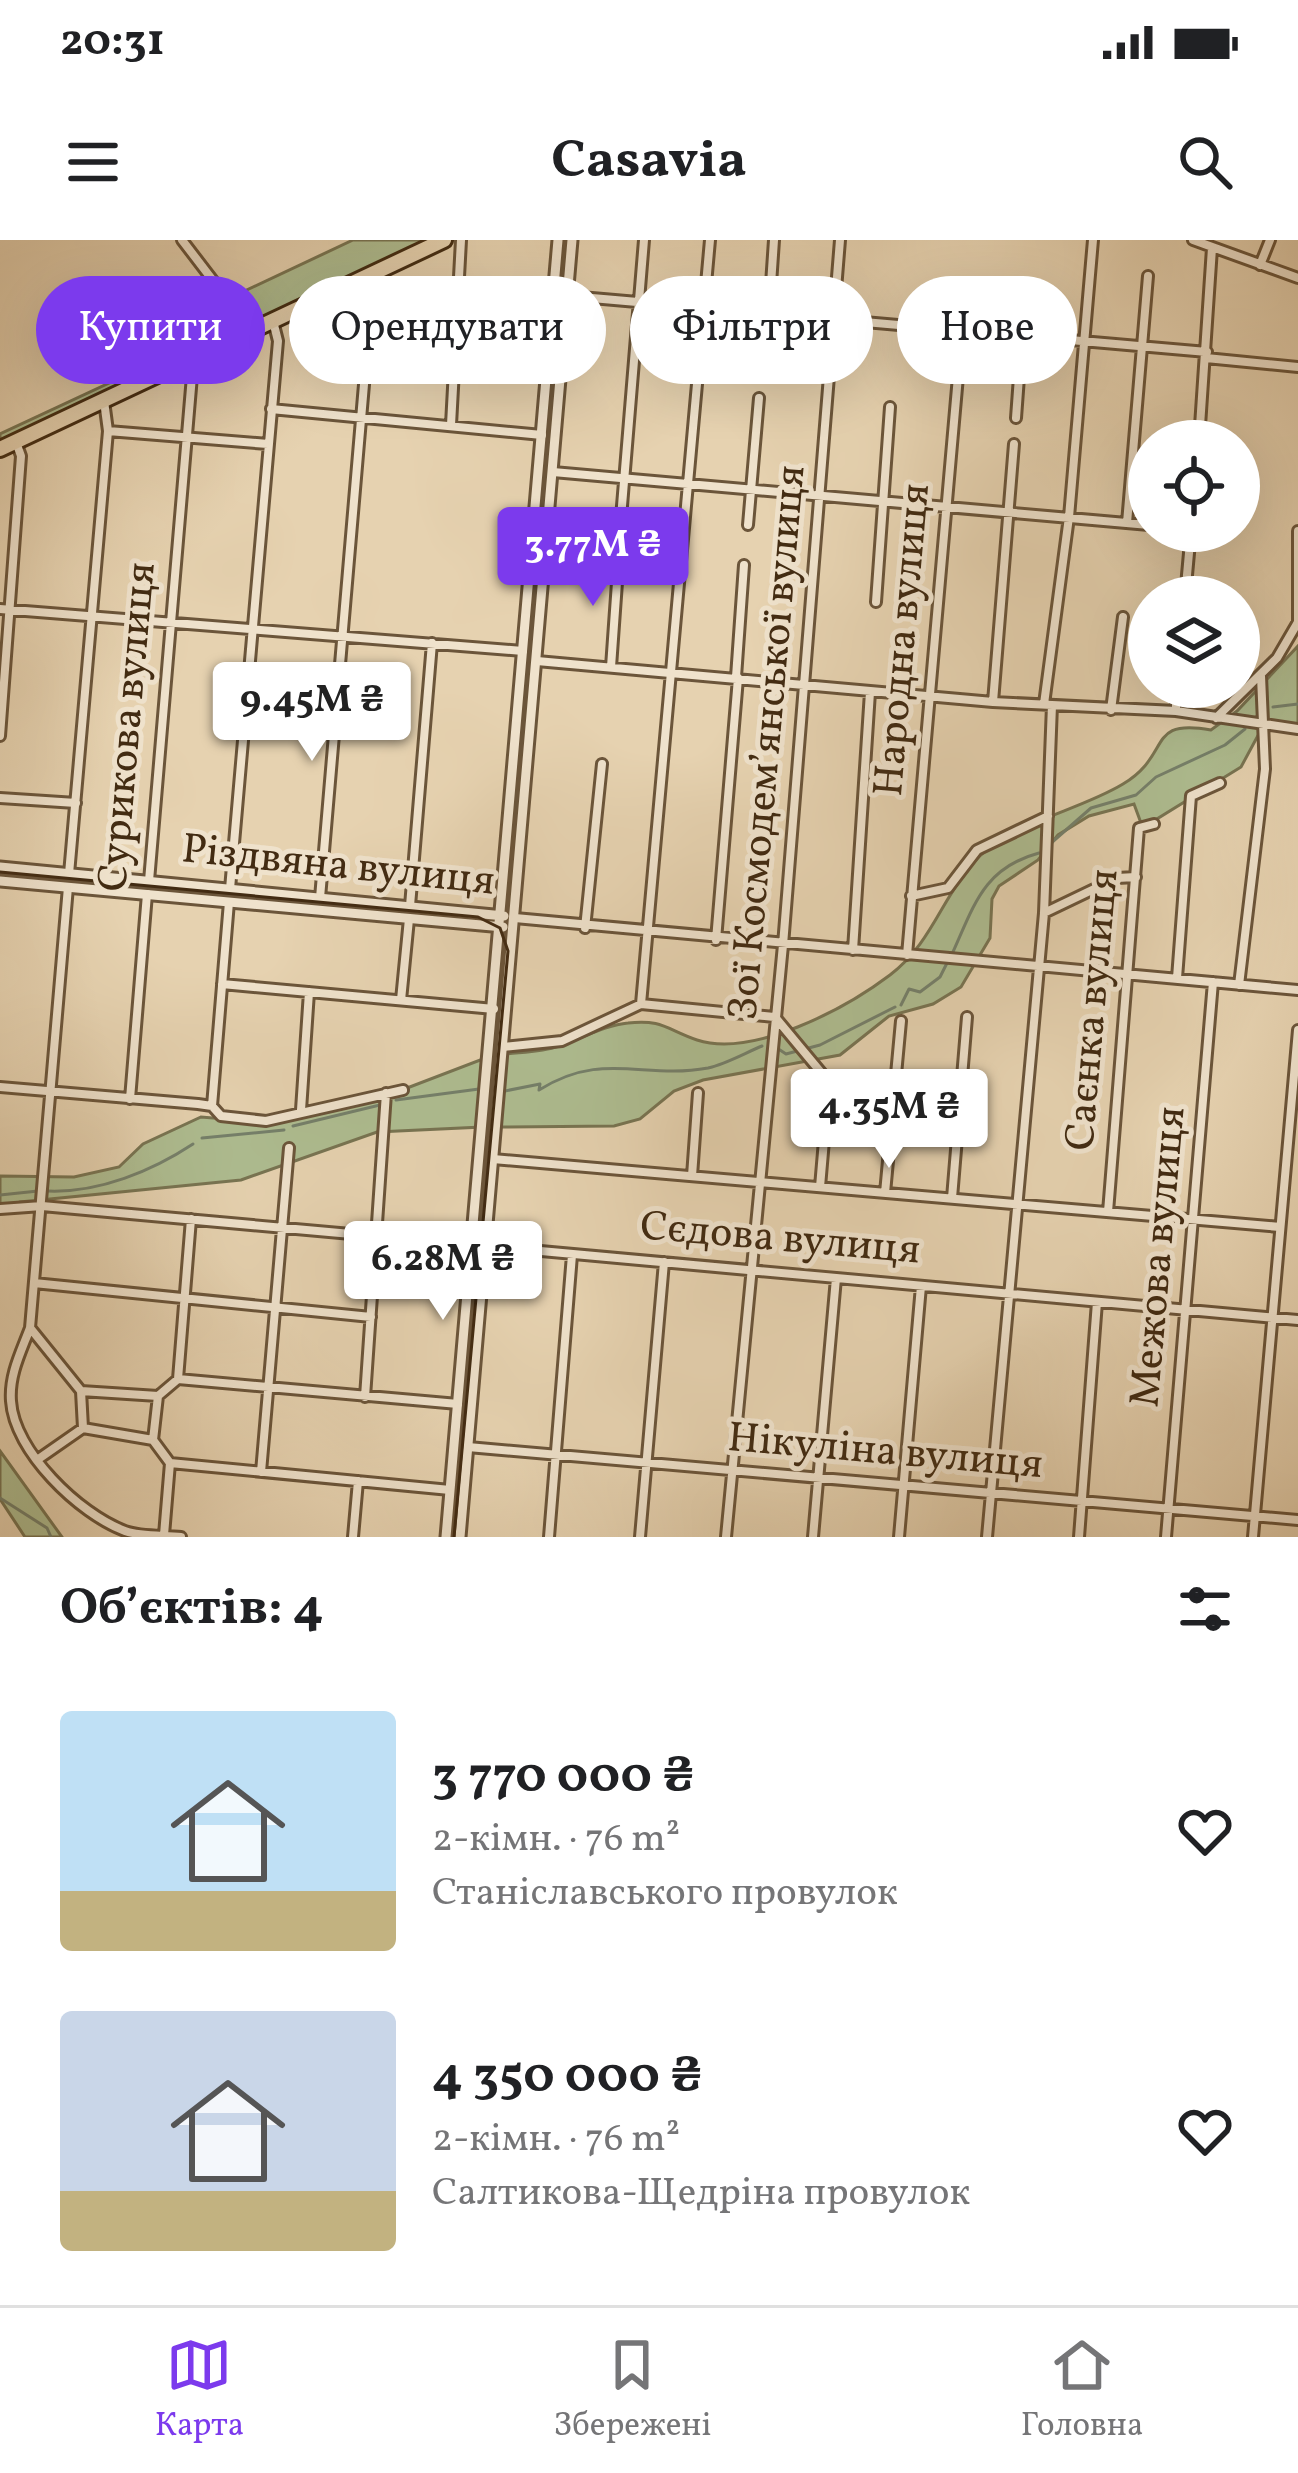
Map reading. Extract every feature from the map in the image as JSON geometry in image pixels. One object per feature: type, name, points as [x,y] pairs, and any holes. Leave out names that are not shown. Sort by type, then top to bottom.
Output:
[{"type":"highway","points":[[368,276],[443,240]]},
{"type":"highway","points":[[0,449],[140,384]]},
{"type":"street","points":[[182,240],[215,276]]},
{"type":"street","points":[[452,425],[461,240]]},
{"type":"street","points":[[446,1537],[558,240]]},
{"type":"street","points":[[569,276],[572,240]]},
{"type":"street","points":[[641,276],[644,240]]},
{"type":"street","points":[[707,276],[710,240]]},
{"type":"street","points":[[772,276],[775,240]]},
{"type":"street","name":"Зої Космодем’янської вулиця","points":[[837,276],[840,240]]},
{"type":"street","points":[[987,1537],[1044,913],[1048,704],[1093,240]]},
{"type":"street","points":[[1193,240],[1298,278]]},
{"type":"street","points":[[1260,265],[1270,240]]},
{"type":"street","points":[[1201,420],[1207,244]]},
{"type":"street","points":[[554,472],[1127,523],[1148,276]]},
{"type":"street","points":[[212,1106],[276,344],[265,330]]},
{"type":"street","points":[[1077,341],[1298,367]]},
{"type":"street","name":"Сурикова вулиця","points":[[130,1099],[188,384]]},
{"type":"street","points":[[320,898],[366,384]]},
{"type":"street","points":[[460,1537],[518,923],[561,384]]},
{"type":"street","points":[[621,518],[632,384]]},
{"type":"street","points":[[641,1004],[699,384]]},
{"type":"street","name":"Зої Космодем’янської вулиця","points":[[726,1537],[783,945],[829,384]]},
{"type":"street","name":"Народна вулиця","points":[[907,955],[957,384]]},
{"type":"street","points":[[1016,418],[1018,384]]},
{"type":"street","points":[[748,526],[759,398]]},
{"type":"street","points":[[104,401],[108,431],[42,1205],[30,1328],[14,1368],[11,1406],[38,1460],[57,1485],[120,1529],[181,1537]]},
{"type":"street","points":[[876,602],[890,407]]},
{"type":"street","points":[[271,409],[544,435]]},
{"type":"street","points":[[108,431],[268,444]]},
{"type":"street","points":[[0,736],[5,610],[21,456],[16,442]]},
{"type":"street","points":[[993,702],[1014,444]]},
{"type":"street","points":[[1214,719],[1283,652],[1298,622],[1298,530]]},
{"type":"street","points":[[611,667],[619,554]]},
{"type":"street","points":[[716,940],[744,565]]},
{"type":"street","points":[[5,610],[346,634],[611,667],[993,702],[1176,711],[1298,729]]},
{"type":"street","points":[[1111,710],[1123,617]]},
{"type":"street","points":[[401,1000],[432,643]]},
{"type":"street","points":[[1239,985],[1265,770],[1261,676]]},
{"type":"street","points":[[853,950],[870,692]]},
{"type":"street","points":[[585,928],[602,764]]},
{"type":"street","points":[[1178,977],[1191,796],[1220,783]]},
{"type":"street","points":[[0,798],[76,803]]},
{"type":"street","points":[[911,896],[948,888],[977,850],[1048,816]]},
{"type":"street","name":"Саєнка вулиця","points":[[1108,1212],[1139,828],[1154,824]]},
{"type":"street","name":"Різдвяна вулиця","points":[[0,867],[410,906],[518,923],[1298,990]]},
{"type":"street","points":[[1044,913],[1117,878],[1136,878]]},
{"type":"street","name":"Різдвяна вулиця","points":[[0,881],[409,919],[502,921]]},
{"type":"street","name":"Межова вулиця","points":[[1166,1537],[1214,982]]},
{"type":"street","points":[[222,984],[494,1009]]},
{"type":"street","points":[[301,1110],[309,992]]},
{"type":"street","points":[[503,1047],[562,1041],[641,1004],[775,1017],[829,1082],[820,1187]]},
{"type":"street","points":[[952,1198],[967,1017]]},
{"type":"street","points":[[886,1193],[901,1021]]},
{"type":"street","points":[[1253,1537],[1298,1030]]},
{"type":"street","points":[[0,1087],[212,1106],[221,1116],[254,1121],[404,1090]]},
{"type":"street","points":[[365,1396],[386,1093]]},
{"type":"street","points":[[692,1176],[698,1093]]},
{"type":"street","points":[[261,1472],[289,1148]]},
{"type":"street","points":[[493,1159],[1280,1227]]},
{"type":"street","name":"Сєдова вулиця","points":[[0,1209],[42,1205],[1298,1320]]},
{"type":"street","points":[[164,1535],[170,1463],[153,1440],[158,1396],[178,1379],[191,1219]]},
{"type":"street","points":[[549,1537],[572,1255]]},
{"type":"street","points":[[640,1537],[664,1262]]},
{"type":"street","points":[[813,1537],[836,1278]]},
{"type":"street","points":[[34,1283],[371,1317]]},
{"type":"street","points":[[899,1537],[921,1286]]},
{"type":"street","points":[[1079,1537],[1097,1302]]},
{"type":"street","points":[[30,1328],[81,1391],[83,1428]]},
{"type":"street","points":[[178,1379],[471,1406]]},
{"type":"street","points":[[81,1391],[158,1396]]},
{"type":"street","points":[[38,1460],[83,1428],[153,1440]]},
{"type":"street","name":"Нікуліна вулиця","points":[[468,1447],[1298,1520]]},
{"type":"street","points":[[170,1463],[464,1492]]},
{"type":"street","points":[[352,1537],[358,1481]]},
{"type":"green space","points":[[353,240],[430,240],[354,276],[289,276],[289,307],[265,318],[265,281]]},
{"type":"green space","points":[[563,240],[571,240],[568,276],[560,276]]},
{"type":"green space","points":[[107,384],[125,384],[0,443],[0,434]]},
{"type":"green space","points":[[550,384],[559,384],[537,642],[528,642]]},
{"type":"green space","points":[[1298,646],[1298,729],[1262,728],[1241,767],[1147,825],[1141,823],[1134,804],[1089,816],[1058,835],[1038,860],[999,886],[992,899],[990,938],[961,987],[933,1004],[889,1016],[840,1055],[703,1080],[674,1091],[640,1119],[614,1126],[498,1127],[505,1054],[553,1048],[611,1026],[640,1022],[697,1040],[744,1042],[798,1027],[849,1002],[904,963],[986,850],[1023,828],[1123,784],[1176,729],[1211,730],[1240,708],[1260,708],[1260,686]]},
{"type":"green space","points":[[488,1057],[482,1127],[377,1132],[241,1180],[20,1202],[0,1212],[0,1176],[74,1177],[119,1167],[143,1144],[201,1117],[276,1123],[381,1098]]},
{"type":"green space","points":[[0,1451],[62,1537],[25,1537],[0,1499]]},
{"type":"waterway","points":[[1273,707],[1298,704]]},
{"type":"waterway","points":[[1050,844],[1091,808],[1136,795],[1156,777],[1225,745],[1245,729]]},
{"type":"waterway","points":[[952,954],[974,905],[993,879],[1005,868],[1039,853]]},
{"type":"waterway","points":[[901,1005],[909,989],[920,992],[940,977],[947,963]]},
{"type":"waterway","points":[[777,1048],[786,1054],[820,1045],[895,1007]]},
{"type":"waterway","points":[[505,1091],[540,1084],[539,1090],[583,1071],[708,1068],[762,1046]]},
{"type":"waterway","points":[[396,1100],[479,1089]]},
{"type":"waterway","points":[[293,1126],[384,1104]]},
{"type":"waterway","points":[[202,1138],[284,1130]]},
{"type":"waterway","points":[[48,1191],[124,1178],[193,1144]]},
{"type":"waterway","points":[[0,1195],[38,1191]]},
{"type":"waterway","points":[[0,1498],[47,1528],[51,1537]]},
{"type":"tram line","points":[[0,872],[478,917],[500,928],[508,951],[454,1537]]}]
